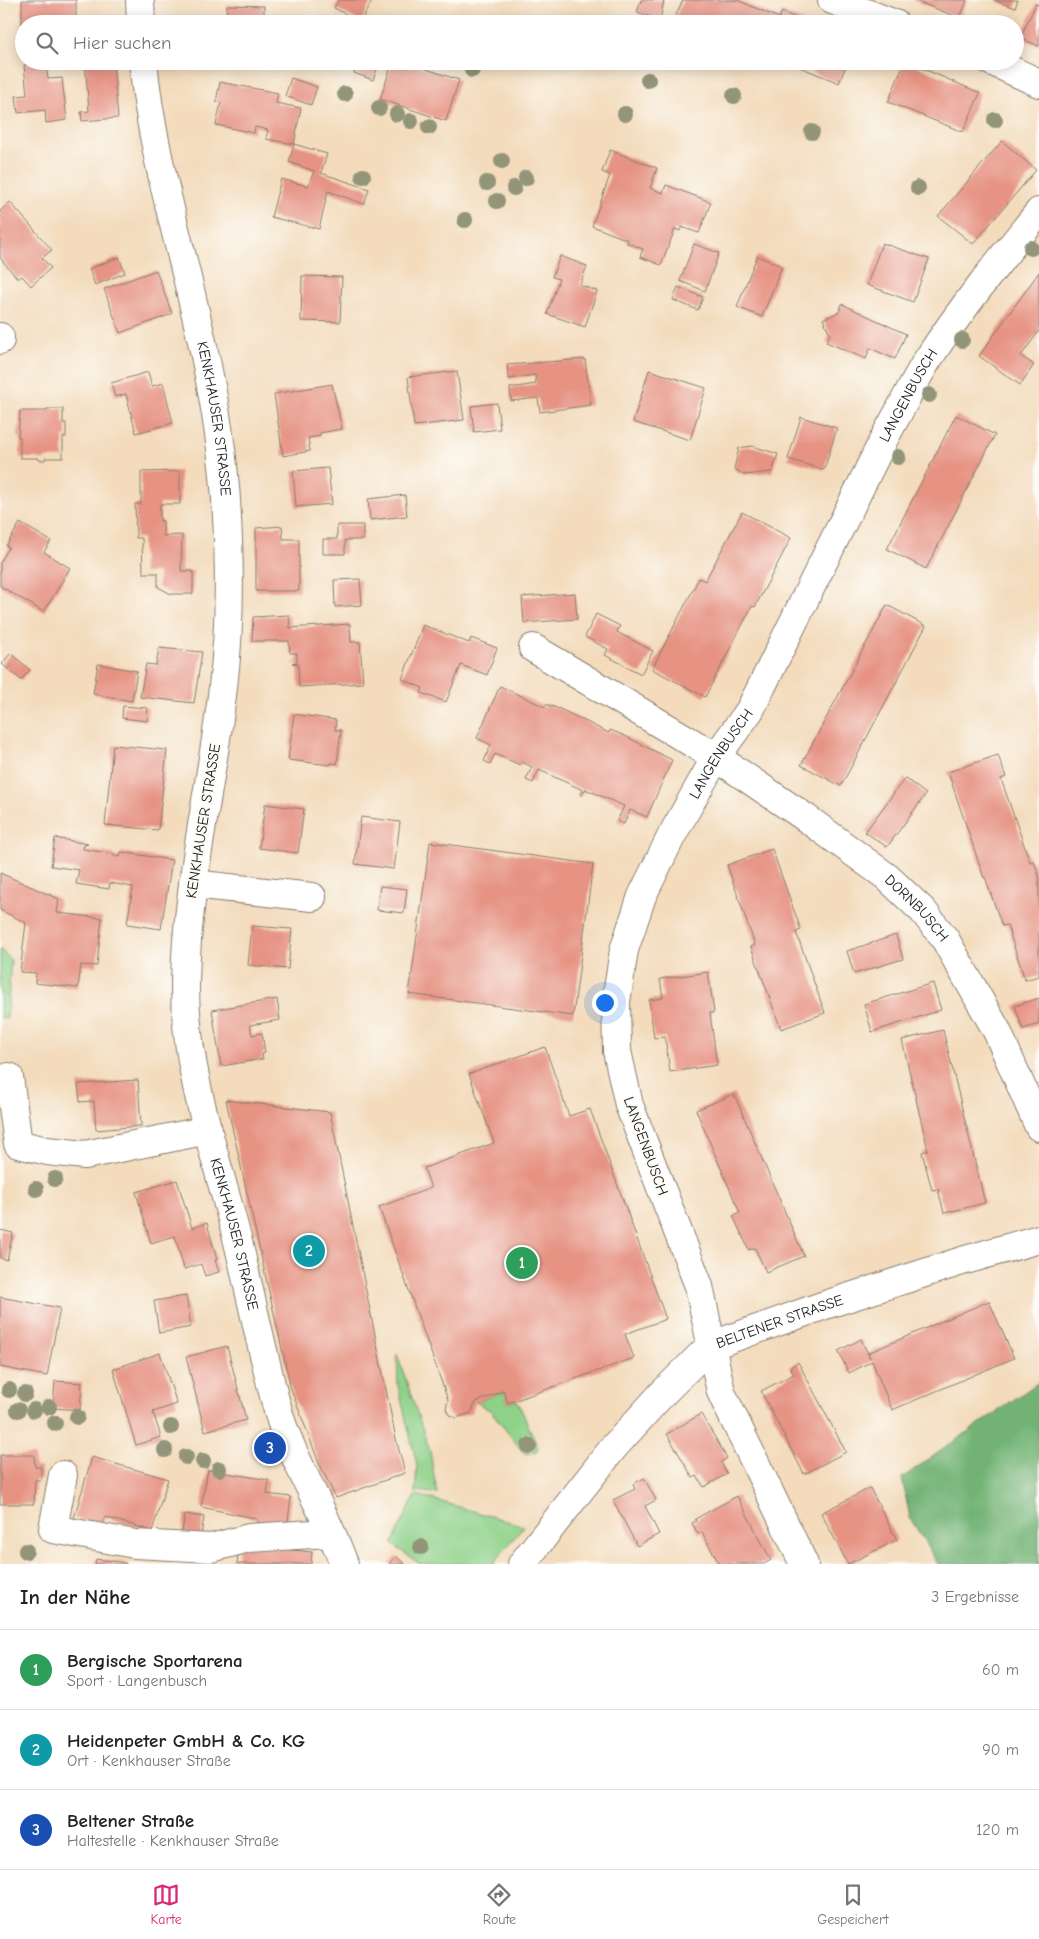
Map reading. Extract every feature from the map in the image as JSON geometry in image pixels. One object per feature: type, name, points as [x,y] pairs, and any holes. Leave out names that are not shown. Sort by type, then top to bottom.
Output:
[{"type":"street","points":[[140,0],[141,15]]},
{"type":"street","points":[[832,0],[871,15]]},
{"type":"street","name":"KENKHAUSER STRASSE","points":[[144,70],[150,120],[160,168],[196,312],[211,388],[221,444],[227,515],[228,601],[224,684],[193,884],[186,951],[186,1010],[194,1070],[237,1239],[275,1401],[288,1442],[344,1564]]},
{"type":"street","points":[[1011,70],[1039,83]]},
{"type":"street","name":"LANGENBUSCH","points":[[804,1564],[721,1392],[699,1286],[629,1105],[617,1051],[616,1028],[619,975],[624,950],[642,896],[672,835],[716,757],[750,710],[888,433],[928,360],[980,284],[1039,212]]},
{"type":"street","name":"DORNBUSCH","points":[[533,648],[716,757],[806,818],[887,877],[923,911],[945,939],[981,1000],[997,1030],[1039,1127]]},
{"type":"street","points":[[193,884],[312,897]]},
{"type":"street","points":[[8,1077],[18,1144],[47,1151],[85,1155],[208,1130]]},
{"type":"street","name":"BELTENER STRASSE","points":[[522,1564],[626,1433],[710,1346],[825,1305],[1039,1239]]},
{"type":"street","points":[[63,1475],[53,1529],[135,1544],[211,1548],[249,1538],[330,1533]]},
{"type":"green space","points":[[0,949],[11,960],[7,1019],[0,1017]]},
{"type":"green space","points":[[397,1354],[430,1451],[437,1494],[419,1491],[415,1493],[417,1465],[398,1386]]},
{"type":"green space","points":[[1039,1382],[1039,1564],[938,1564],[910,1518],[902,1478]]},
{"type":"green space","points":[[504,1391],[508,1403],[517,1400],[538,1448],[536,1451],[528,1454],[523,1452],[491,1411],[476,1402]]},
{"type":"green space","points":[[418,1495],[524,1526],[493,1564],[420,1564],[392,1544],[414,1497]]},
{"type":"building","points":[[22,0],[76,0],[76,15],[22,15]]},
{"type":"building","points":[[339,0],[372,0],[364,15],[348,15],[334,8]]},
{"type":"building","points":[[641,0],[664,0],[661,15],[646,15],[637,12]]},
{"type":"building","points":[[683,0],[737,0],[772,15],[676,15]]},
{"type":"building","points":[[913,0],[967,0],[961,15],[952,15]]},
{"type":"building","points":[[994,0],[1018,0],[1015,8]]},
{"type":"building","points":[[1036,4],[1039,5],[1039,46],[1024,40],[1024,30]]},
{"type":"building","points":[[227,5],[264,6],[264,15],[226,15]]},
{"type":"building","points":[[24,70],[47,70],[48,79],[62,78],[67,120],[46,123],[45,110],[18,113],[16,96],[27,95]]},
{"type":"building","points":[[86,70],[114,70],[118,118],[82,121],[81,112],[89,111]]},
{"type":"building","points":[[355,70],[377,70],[373,80],[354,73]]},
{"type":"building","points":[[390,70],[430,70],[459,80],[446,121],[380,99]]},
{"type":"building","points":[[807,70],[844,70],[839,83]]},
{"type":"building","points":[[901,70],[926,70],[980,93],[963,132],[888,102]]},
{"type":"building","points":[[291,78],[317,87],[311,105],[285,96]]},
{"type":"building","points":[[220,82],[278,93],[276,103],[301,108],[294,144],[266,139],[268,130],[255,127],[254,133],[216,125],[221,103],[216,102]]},
{"type":"building","points":[[1002,141],[1036,170],[973,244],[938,216]]},
{"type":"building","points":[[294,144],[327,154],[321,173],[369,189],[364,204],[328,191],[319,229],[271,217],[281,179],[308,186],[314,171],[289,162]]},
{"type":"building","points":[[610,150],[657,168],[650,188],[663,193],[666,185],[711,202],[699,233],[681,227],[680,231],[675,229],[661,265],[640,257],[643,249],[627,243],[628,240],[592,226],[610,175],[602,172]]},
{"type":"building","points":[[10,202],[52,250],[42,258],[51,268],[31,286],[22,276],[18,279],[0,258],[0,211]]},
{"type":"building","points":[[882,243],[929,259],[913,302],[867,285]]},
{"type":"building","points":[[694,244],[719,253],[705,291],[680,281]]},
{"type":"building","points":[[560,256],[587,266],[580,285],[597,291],[585,327],[547,314],[559,279],[552,277]]},
{"type":"building","points":[[757,256],[782,266],[762,317],[737,307]]},
{"type":"building","points":[[119,257],[125,273],[95,285],[89,269]]},
{"type":"building","points":[[156,270],[172,314],[120,333],[104,289]]},
{"type":"building","points":[[1039,272],[1039,331],[1021,356],[1034,365],[1020,385],[979,356]]},
{"type":"building","points":[[302,276],[342,277],[340,322],[301,321]]},
{"type":"building","points":[[678,287],[703,297],[698,310],[673,300]]},
{"type":"building","points":[[842,304],[906,334],[895,359],[870,348],[866,359],[826,342],[830,334],[823,319],[839,312]]},
{"type":"building","points":[[585,359],[591,405],[540,412],[538,398],[511,401],[510,388],[536,384],[535,375],[509,379],[507,365]]},
{"type":"building","points":[[649,370],[706,388],[690,440],[633,422]]},
{"type":"building","points":[[457,371],[464,420],[414,426],[408,377]]},
{"type":"building","points":[[148,372],[152,386],[163,383],[173,423],[136,433],[126,394],[115,397],[111,383]]},
{"type":"building","points":[[332,384],[342,429],[320,433],[320,436],[308,438],[310,451],[283,456],[274,394]]},
{"type":"building","points":[[497,403],[500,429],[474,432],[471,406]]},
{"type":"building","points":[[47,409],[63,409],[66,437],[63,437],[63,458],[39,460],[38,458],[20,458],[20,437],[18,437],[20,411],[47,411]]},
{"type":"building","points":[[956,415],[995,435],[926,569],[887,549]]},
{"type":"building","points":[[801,417],[837,428],[824,470],[788,459]]},
{"type":"building","points":[[752,446],[778,454],[772,472],[744,475],[734,469],[739,448]]},
{"type":"building","points":[[328,468],[332,504],[296,507],[293,471]]},
{"type":"building","points":[[180,471],[180,504],[160,504],[160,521],[163,521],[163,536],[182,535],[181,571],[193,571],[193,594],[171,594],[158,587],[158,573],[143,573],[142,538],[136,538],[135,504],[141,504],[141,472]]},
{"type":"building","points":[[405,495],[407,516],[370,520],[368,499]]},
{"type":"building","points":[[742,512],[791,538],[755,607],[752,606],[705,697],[652,669],[699,578],[705,581]]},
{"type":"building","points":[[20,523],[51,541],[44,552],[70,568],[44,612],[0,586],[0,563],[9,547],[6,546]]},
{"type":"building","points":[[337,525],[363,525],[363,540],[345,540],[345,554],[323,554],[323,539],[337,539]]},
{"type":"building","points":[[282,526],[283,539],[299,539],[299,591],[256,591],[256,528]]},
{"type":"building","points":[[360,579],[362,605],[335,607],[334,580]]},
{"type":"building","points":[[575,593],[577,619],[524,623],[522,597]]},
{"type":"building","points":[[887,605],[926,626],[841,786],[801,765]]},
{"type":"building","points":[[596,614],[620,626],[617,632],[653,651],[641,674],[605,655],[608,649],[585,637]]},
{"type":"building","points":[[289,615],[290,628],[350,624],[351,642],[360,642],[363,683],[299,687],[298,664],[292,663],[297,662],[297,653],[290,653],[289,641],[252,641],[253,617]]},
{"type":"building","points":[[423,625],[469,643],[471,638],[497,648],[487,675],[461,665],[446,702],[421,693],[423,688],[402,679]]},
{"type":"building","points":[[159,648],[202,652],[194,703],[140,697],[146,664],[156,665]]},
{"type":"building","points":[[11,653],[30,670],[21,680],[2,664]]},
{"type":"building","points":[[98,664],[137,671],[132,701],[93,694]]},
{"type":"building","points":[[500,686],[545,707],[546,704],[562,710],[609,733],[610,730],[625,736],[672,760],[647,817],[630,810],[624,824],[617,821],[624,806],[585,789],[582,796],[580,795],[583,790],[539,770],[533,783],[526,780],[532,767],[522,762],[520,765],[495,754],[490,764],[484,761],[491,745],[477,738]]},
{"type":"building","points":[[123,706],[148,708],[147,721],[122,718]]},
{"type":"building","points":[[294,714],[336,720],[335,730],[341,730],[337,764],[331,763],[330,765],[288,760]]},
{"type":"building","points":[[113,745],[167,750],[158,830],[105,825]]},
{"type":"building","points":[[998,755],[1006,777],[1001,779],[1030,862],[1034,861],[1039,877],[1039,976],[1025,980],[1007,925],[1002,926],[984,878],[948,772]]},
{"type":"building","points":[[905,778],[926,794],[887,847],[865,832]]},
{"type":"building","points":[[265,804],[304,809],[298,853],[259,848]]},
{"type":"building","points":[[361,817],[400,822],[394,869],[355,864]]},
{"type":"building","points":[[55,838],[88,844],[84,845],[83,849],[114,854],[114,856],[120,857],[121,852],[172,860],[161,929],[127,924],[133,887],[110,883],[109,889],[76,884],[79,870],[51,866]]},
{"type":"building","points":[[430,842],[593,864],[573,1016],[409,994]]},
{"type":"building","points":[[772,849],[801,930],[796,932],[825,1013],[781,1029],[751,947],[755,945],[727,865]]},
{"type":"building","points":[[0,873],[59,899],[57,913],[102,918],[97,966],[81,965],[78,988],[35,983],[36,973],[20,972],[26,923],[0,910]]},
{"type":"building","points":[[380,886],[407,889],[404,913],[377,910]]},
{"type":"building","points":[[252,926],[292,929],[288,969],[248,965]]},
{"type":"building","points":[[896,935],[903,959],[854,974],[847,951]]},
{"type":"building","points":[[708,972],[714,1012],[710,1013],[717,1065],[670,1072],[665,1037],[654,1038],[649,1000],[663,998],[660,979]]},
{"type":"building","points":[[933,983],[941,1010],[872,1032],[864,1004]]},
{"type":"building","points":[[1039,998],[1039,1024],[1023,1029],[1015,1006]]},
{"type":"building","points":[[277,999],[280,1020],[250,1025],[252,1035],[262,1033],[265,1053],[262,1054],[263,1059],[221,1066],[212,1010]]},
{"type":"building","points":[[943,1030],[985,1203],[944,1213],[938,1189],[932,1190],[922,1152],[928,1150],[902,1040]]},
{"type":"building","points":[[545,1047],[569,1116],[590,1109],[666,1319],[625,1334],[634,1358],[508,1403],[504,1391],[476,1402],[471,1413],[456,1418],[449,1415],[446,1409],[448,1400],[379,1207],[431,1188],[424,1168],[494,1143],[469,1074]]},
{"type":"building","points":[[138,1080],[141,1126],[96,1130],[94,1101],[80,1102],[78,1084]]},
{"type":"building","points":[[734,1094],[804,1256],[766,1272],[755,1248],[749,1250],[733,1216],[740,1213],[696,1110]]},
{"type":"building","points":[[226,1100],[330,1112],[396,1439],[405,1473],[336,1498],[319,1463],[291,1389]]},
{"type":"building","points":[[177,1180],[192,1228],[207,1223],[219,1272],[205,1276],[201,1264],[184,1269],[175,1236],[151,1243],[136,1192]]},
{"type":"building","points":[[0,1230],[13,1233],[7,1260],[0,1258]]},
{"type":"building","points":[[186,1296],[191,1327],[159,1333],[154,1301]]},
{"type":"building","points":[[0,1297],[60,1308],[47,1376],[0,1367]]},
{"type":"building","points":[[989,1301],[1014,1358],[892,1410],[872,1361],[849,1373],[838,1351],[861,1339],[870,1358],[868,1353]]},
{"type":"building","points":[[227,1346],[246,1420],[205,1431],[186,1357]]},
{"type":"building","points":[[160,1353],[177,1404],[153,1412],[161,1437],[136,1445],[113,1369]]},
{"type":"building","points":[[798,1362],[846,1452],[804,1474],[761,1391],[794,1374],[790,1367]]},
{"type":"building","points":[[55,1381],[82,1383],[80,1410],[53,1408]]},
{"type":"building","points":[[701,1414],[727,1458],[721,1462],[727,1474],[704,1487],[697,1476],[693,1478],[667,1434]]},
{"type":"building","points":[[0,1455],[34,1455],[35,1467],[41,1467],[41,1480],[35,1480],[34,1504],[0,1504]]},
{"type":"building","points":[[92,1457],[168,1479],[152,1531],[105,1517],[102,1526],[74,1518]]},
{"type":"building","points":[[208,1470],[269,1480],[267,1494],[291,1497],[287,1529],[263,1526],[254,1518],[201,1507]]},
{"type":"building","points":[[644,1478],[656,1500],[645,1506],[659,1534],[637,1546],[613,1500],[635,1489],[633,1484]]},
{"type":"building","points":[[870,1488],[897,1540],[848,1564],[821,1513]]},
{"type":"building","points":[[737,1496],[771,1560],[764,1564],[719,1564],[702,1532],[698,1534],[692,1523],[696,1521],[695,1519]]},
{"type":"building","points":[[185,1514],[204,1517],[200,1541],[181,1538]]},
{"type":"building","points":[[239,1545],[312,1552],[311,1564],[237,1564]]},
{"type":"building","points":[[396,1556],[405,1564],[389,1564]]},
{"type":"building","points":[[96,1559],[126,1563],[126,1564],[95,1564]]},
{"type":"place","name":"Heidenpeter GmbH & Co. KG","points":[[309,1251]]},
{"type":"place","name":"Bergische Sportarena","points":[[522,1263]]},
{"type":"place","name":"Beltener Straße","points":[[270,1448]]}]
